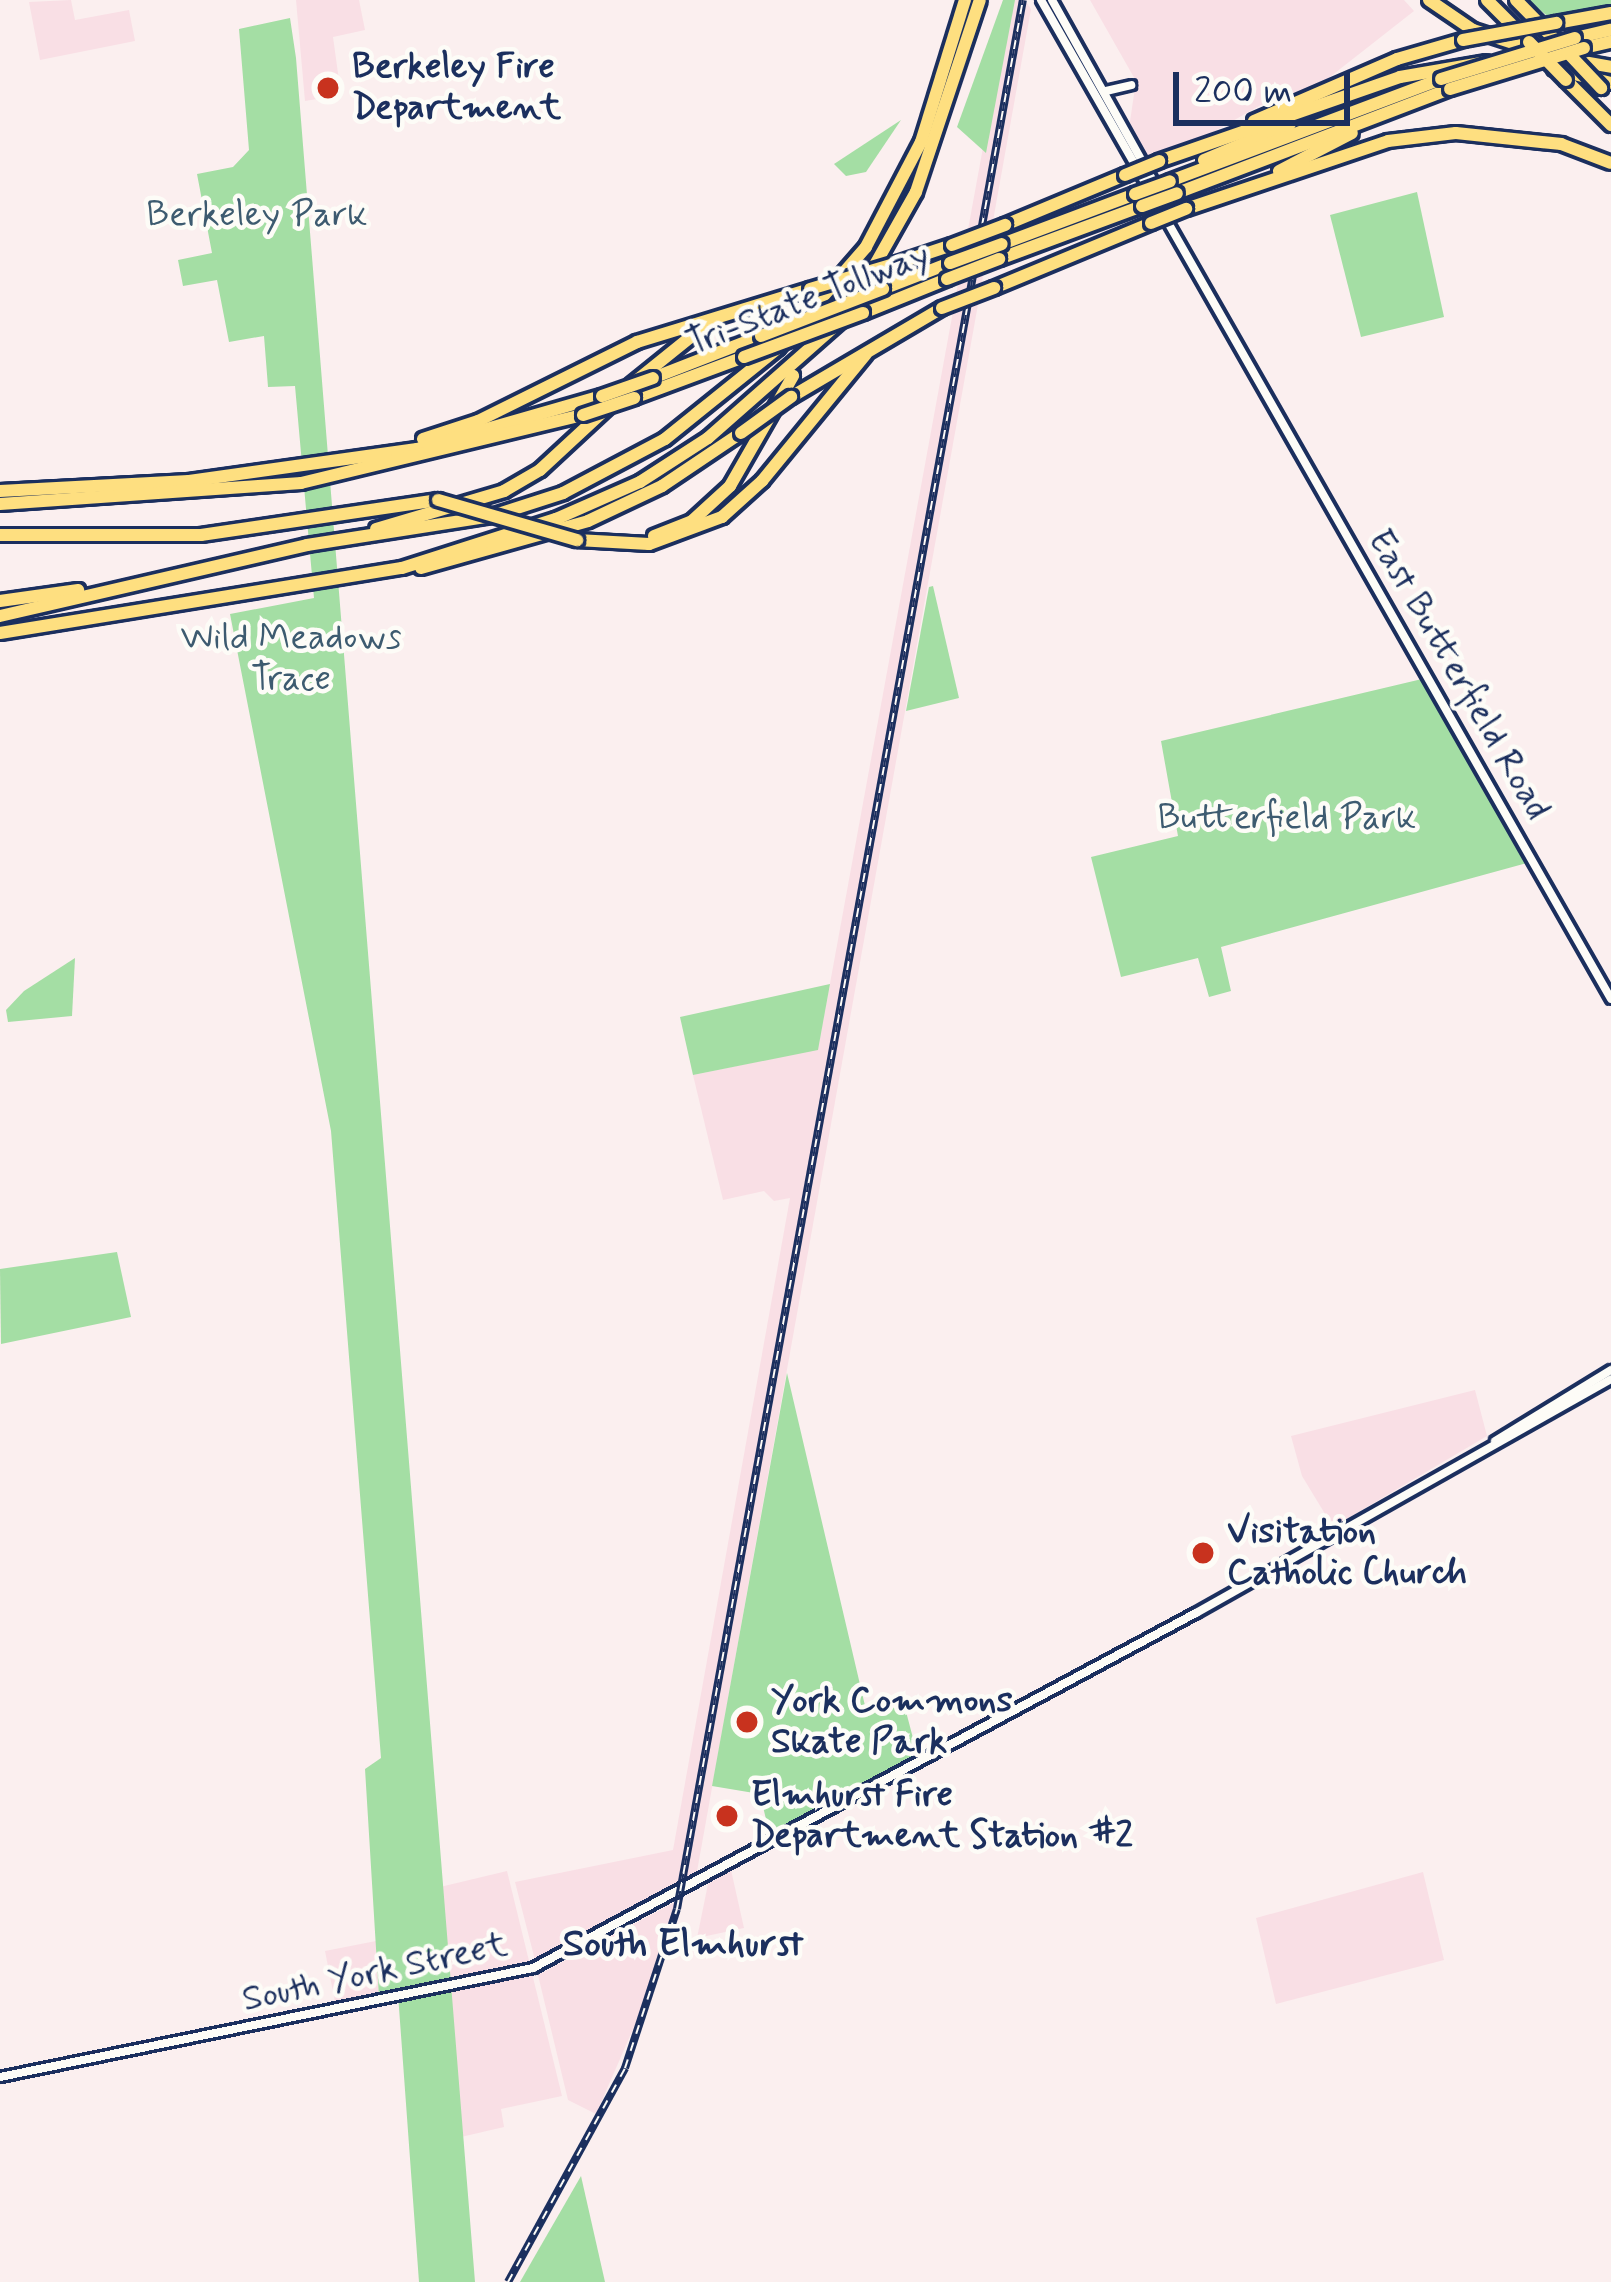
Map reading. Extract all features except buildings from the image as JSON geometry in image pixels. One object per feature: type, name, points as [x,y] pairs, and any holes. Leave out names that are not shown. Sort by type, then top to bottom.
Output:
[{"type":"highway","points":[[0,616],[307,545],[454,526],[562,493],[665,439],[749,374],[824,300],[884,218],[932,116],[965,0]]},
{"type":"highway","points":[[402,568],[556,519],[640,482],[804,361],[845,317],[907,212],[950,106],[980,0]]},
{"type":"highway","points":[[1429,0],[1504,42],[1611,67]]},
{"type":"highway","points":[[1487,0],[1611,125]]},
{"type":"highway","points":[[1516,0],[1608,89]]},
{"type":"highway","points":[[1168,177],[1396,59],[1463,40],[1611,14]]},
{"type":"highway","name":"Tri-State Tollway","points":[[0,491],[300,467],[341,468],[583,415],[863,313],[1168,177],[1611,30]]},
{"type":"highway","name":"Tri-State Tollway","points":[[1580,43],[1611,42]]},
{"type":"highway","points":[[341,468],[478,422],[637,342],[898,263],[1005,225],[1134,191],[1379,85],[1485,62],[1608,89]]},
{"type":"highway","name":"Tri-State Tollway","points":[[1168,177],[1393,109],[1445,84]]},
{"type":"highway","points":[[1246,188],[1393,109]]},
{"type":"highway","points":[[0,633],[466,560],[588,521],[662,486],[791,397],[942,308],[1186,209],[1388,141],[1456,133],[1523,136],[1611,163]]},
{"type":"highway","name":"Tri-State Tollway","points":[[0,504],[302,483],[602,396],[950,263],[1001,251],[1134,191]]},
{"type":"highway","points":[[349,537],[487,498],[540,470],[668,350],[749,306]]},
{"type":"highway","points":[[0,535],[201,535],[438,500],[582,538],[649,544],[722,517],[762,481],[866,354]]},
{"type":"highway","points":[[582,538],[646,538],[708,509],[749,460],[804,361]]},
{"type":"highway","points":[[0,601],[109,589]]},
{"type":"main road","points":[[1041,0],[1187,248]]},
{"type":"main road","points":[[1052,0],[1187,248]]},
{"type":"main road","points":[[1101,86],[1116,94],[1131,85]]},
{"type":"main road","name":"East Butterfield Road","points":[[1187,248],[1611,999]]},
{"type":"main road","name":"South York Street","points":[[0,2077],[533,1969],[1196,1613],[1611,1374]]},
{"type":"shaded area","points":[[71,0],[75,20],[129,10],[135,41],[40,60],[29,2]]},
{"type":"shaded area","points":[[296,0],[359,0],[365,30],[333,37],[341,95],[305,101]]},
{"type":"shaded area","points":[[1010,0],[1025,0],[1031,9],[696,1877],[536,1964],[515,1882],[673,1850],[790,1198],[774,1201],[764,1191],[723,1200],[693,1075],[818,1049]]},
{"type":"shaded area","points":[[1090,0],[1404,0],[1414,11],[1312,91],[1261,105],[1151,167],[1129,128],[1136,81]]},
{"type":"shaded area","points":[[1475,1390],[1487,1436],[1333,1527],[1302,1476],[1291,1436]]},
{"type":"shaded area","points":[[731,1870],[744,1928],[697,1938],[708,1884]]},
{"type":"shaded area","points":[[507,1871],[562,2096],[501,2109],[504,2127],[461,2137],[440,1887]]},
{"type":"shaded area","points":[[1423,1872],[1444,1960],[1276,2004],[1256,1918]]},
{"type":"shaded area","points":[[675,1902],[654,1981],[596,2114],[568,2100],[538,1975]]},
{"type":"shaded area","points":[[376,1941],[379,1997],[336,2007],[325,1951]]},
{"type":"green space","points":[[1003,0],[1015,0],[986,153],[957,127]]},
{"type":"green space","points":[[1527,0],[1611,0],[1611,7],[1550,18]]},
{"type":"green space","name":"Wild Meadows Trace","points":[[290,18],[475,2282],[419,2282],[398,1994],[379,1997],[365,1769],[381,1758],[331,1131],[230,614],[314,598],[295,386],[268,387],[264,336],[229,342],[217,280],[183,286],[178,260],[212,253],[197,174],[233,167],[249,150],[239,29]]},
{"type":"green space","points":[[901,120],[866,172],[846,176],[834,164]]},
{"type":"green space","points":[[1417,192],[1444,317],[1361,337],[1330,215]]},
{"type":"green space","points":[[933,586],[959,698],[906,711],[929,587]]},
{"type":"green space","name":"Butterfield Park","points":[[1422,679],[1527,863],[1221,947],[1231,991],[1209,997],[1198,958],[1121,977],[1091,857],[1178,836],[1161,741]]},
{"type":"green space","points":[[75,958],[72,1016],[8,1022],[6,1010],[24,991]]},
{"type":"green space","points":[[830,984],[818,1050],[693,1075],[680,1017]]},
{"type":"green space","points":[[117,1252],[131,1317],[1,1344],[0,1269]]},
{"type":"green space","points":[[787,1373],[866,1710],[904,1704],[918,1757],[770,1836],[760,1794],[712,1786]]},
{"type":"green space","points":[[581,2176],[605,2282],[520,2282],[532,2261]]},
{"type":"railway","points":[[508,2282],[625,2068],[677,1909],[1023,0]]},
{"type":"place","name":"Berkeley Fire Department","points":[[328,88]]},
{"type":"place","name":"Visitation Catholic Church","points":[[1203,1553]]},
{"type":"place","name":"York Commons Skate Park","points":[[747,1722]]},
{"type":"place","name":"Elmhurst Fire Department Station #2","points":[[727,1816]]},
{"type":"district","name":"South Elmhurst","points":[[683,1945]]},
{"type":"park label","name":"Berkeley Park","points":[[257,216]]}]
